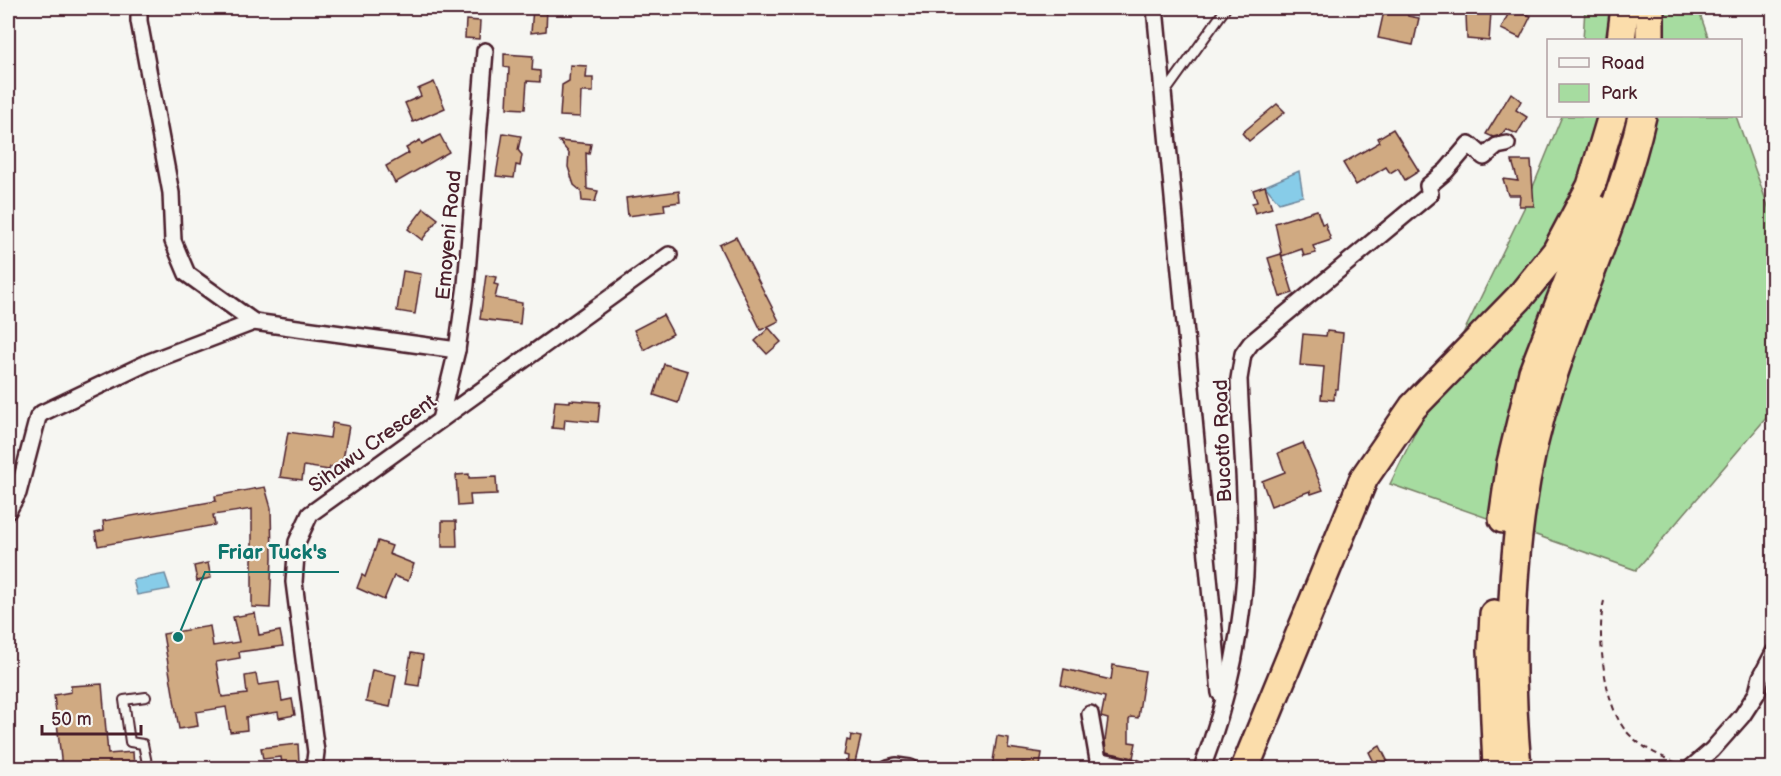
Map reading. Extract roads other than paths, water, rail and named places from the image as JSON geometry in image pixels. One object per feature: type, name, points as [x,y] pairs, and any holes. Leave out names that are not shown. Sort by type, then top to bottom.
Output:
[{"type":"highway","points":[[1621,39],[1625,8]]},
{"type":"highway","points":[[1631,39],[1632,8]]},
{"type":"highway","points":[[1650,8],[1650,39]]},
{"type":"highway","points":[[1245,768],[1364,478],[1413,407],[1520,298],[1556,252],[1590,186],[1612,117]]},
{"type":"highway","points":[[1497,768],[1492,650],[1498,557],[1511,463],[1533,372],[1606,183],[1622,117]]},
{"type":"highway","points":[[1517,768],[1510,633],[1518,538],[1532,459],[1550,382],[1631,165],[1642,117]]},
{"type":"street","points":[[139,8],[139,21],[171,193],[173,241],[187,274],[254,322],[457,350]]},
{"type":"street","points":[[1155,8],[1221,702]]},
{"type":"street","name":"Emoyeni Road","points":[[440,420],[457,350],[466,285],[485,51]]},
{"type":"street","name":"Bucotfo Road","points":[[1202,768],[1236,653],[1246,549],[1239,379],[1243,354],[1259,336],[1430,194],[1428,186],[1446,171],[1469,144],[1484,157],[1497,146],[1507,144]]},
{"type":"street","name":"Sihawu Crescent","points":[[314,768],[316,752],[294,582],[297,542],[310,514],[669,255]]},
{"type":"street","points":[[8,511],[18,493],[38,417],[149,362],[254,322]]},
{"type":"street","points":[[1691,768],[1712,750],[1742,716],[1757,693],[1761,677],[1773,652]]},
{"type":"street","points":[[1090,714],[1098,760],[1135,768]]},
{"type":"street","points":[[888,768],[896,766],[910,768]]},
{"type":"lane","points":[[1162,97],[1226,8]]},
{"type":"lane","points":[[146,697],[124,700],[130,742],[143,744],[148,768]]},
{"type":"water","points":[[1299,171],[1303,196],[1279,203],[1265,186]]},
{"type":"water","points":[[165,574],[170,589],[137,595],[133,580]]},
{"type":"place","name":"Friar Tuck's","points":[[178,637]]}]
